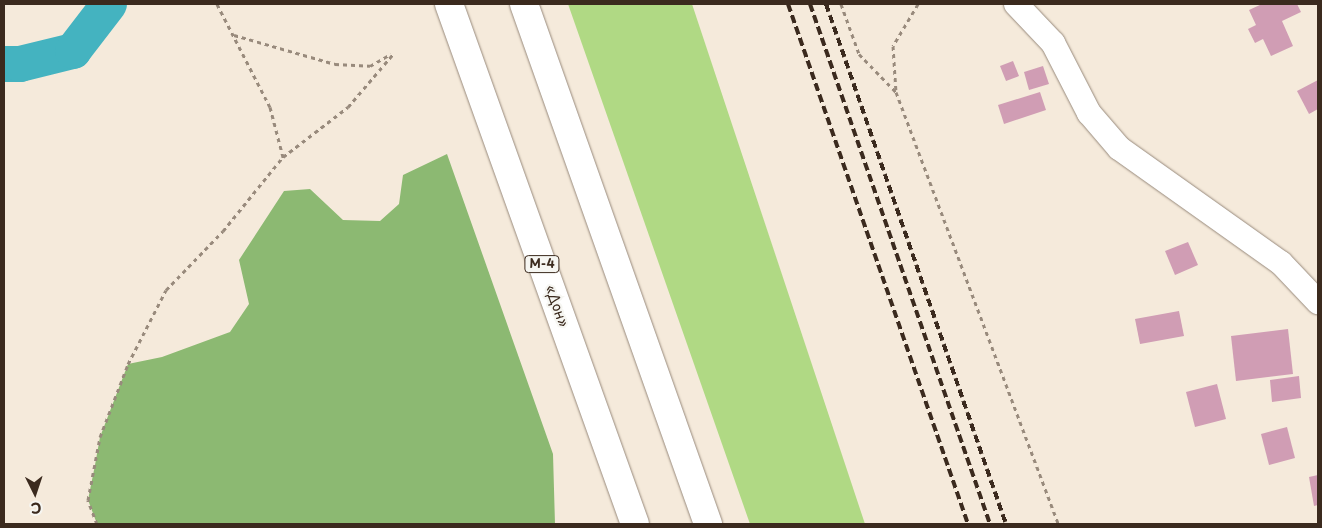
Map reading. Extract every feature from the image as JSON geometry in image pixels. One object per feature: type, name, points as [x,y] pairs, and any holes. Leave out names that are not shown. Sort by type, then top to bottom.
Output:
[{"type":"highway","name":"«Дон»","points":[[449,4],[635,524]]},
{"type":"highway","points":[[524,4],[708,524]]},
{"type":"street","points":[[1016,4],[1053,43],[1089,114],[1119,148],[1282,263],[1318,302]]},
{"type":"path","points":[[217,4],[270,107],[283,157]]},
{"type":"path","points":[[841,4],[859,54],[896,92]]},
{"type":"path","points":[[918,4],[893,46],[896,92],[1058,524]]},
{"type":"path","points":[[97,524],[88,500],[100,437],[128,364],[166,290],[223,231],[283,157],[348,108],[394,53],[370,66],[336,64],[234,35]]},
{"type":"green space","points":[[568,4],[692,4],[865,524],[750,524]]},
{"type":"green space","points":[[447,154],[553,454],[555,524],[97,524],[88,500],[100,437],[128,364],[162,357],[230,332],[249,304],[239,260],[284,191],[310,189],[343,220],[380,221],[399,204],[403,175]]},
{"type":"building","points":[[1262,4],[1297,4],[1301,12],[1282,21],[1293,46],[1271,56],[1263,39],[1255,43],[1248,29],[1256,25],[1249,10]]},
{"type":"building","points":[[1013,61],[1019,76],[1006,81],[1000,66]]},
{"type":"building","points":[[1043,66],[1049,84],[1029,90],[1024,72]]},
{"type":"building","points":[[1318,80],[1318,109],[1309,114],[1297,91]]},
{"type":"building","points":[[1040,92],[1046,110],[1004,124],[998,105]]},
{"type":"building","points":[[1188,242],[1198,265],[1175,275],[1165,251]]},
{"type":"building","points":[[1179,311],[1184,336],[1140,344],[1135,319]]},
{"type":"building","points":[[1288,329],[1293,374],[1236,381],[1231,336]]},
{"type":"building","points":[[1299,376],[1301,398],[1272,402],[1270,380]]},
{"type":"building","points":[[1217,384],[1226,419],[1195,427],[1186,392]]},
{"type":"building","points":[[1287,427],[1295,458],[1269,465],[1261,434]]},
{"type":"building","points":[[1318,475],[1318,505],[1314,506],[1309,477]]},
{"type":"waterway","points":[[4,64],[20,64],[73,51],[109,4]]},
{"type":"railway","points":[[788,4],[968,524]]},
{"type":"railway","points":[[810,4],[990,524]]},
{"type":"railway","points":[[826,4],[1006,524]]}]
